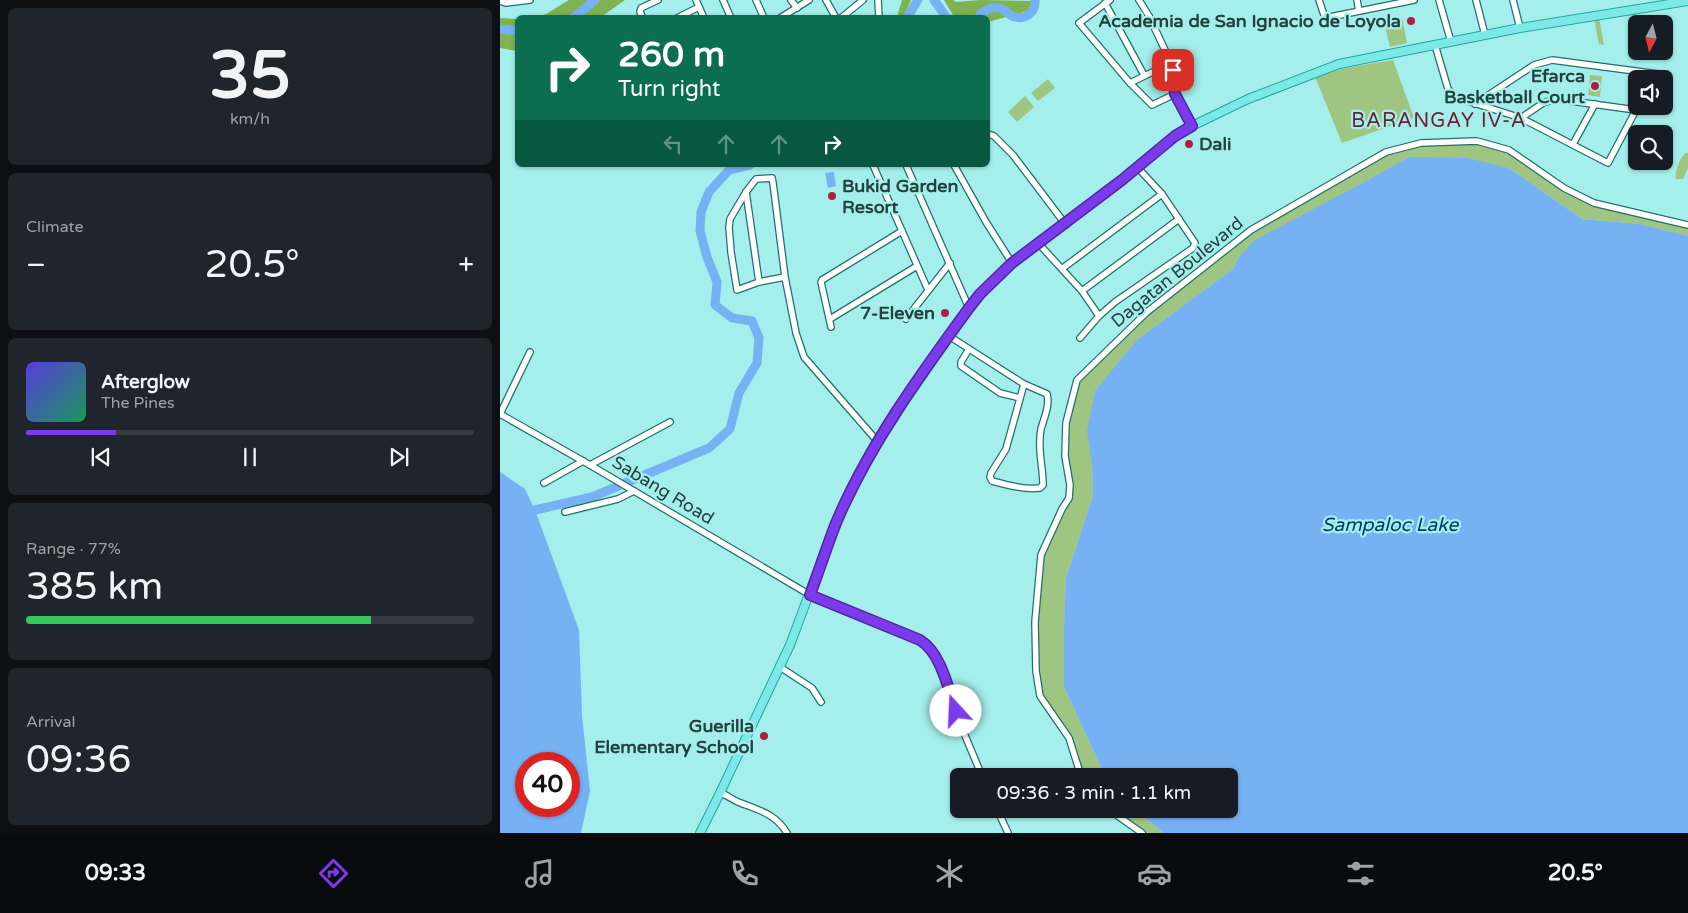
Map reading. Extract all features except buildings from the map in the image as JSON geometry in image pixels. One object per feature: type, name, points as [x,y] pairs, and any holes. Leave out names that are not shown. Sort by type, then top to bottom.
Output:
[{"type":"main road","points":[[700,833],[790,645],[836,522],[858,477],[878,442],[969,308],[980,294],[1012,263],[1040,244],[1138,168],[1175,136],[1248,98],[1333,66],[1520,28],[1657,3],[1688,1]]},
{"type":"street","points":[[500,1],[530,0]]},
{"type":"street","points":[[642,15],[641,8],[658,0]]},
{"type":"street","points":[[696,0],[703,15]]},
{"type":"street","points":[[723,0],[730,15]]},
{"type":"street","points":[[756,0],[763,15]]},
{"type":"street","points":[[791,0],[797,8]]},
{"type":"street","points":[[785,15],[809,0]]},
{"type":"street","points":[[826,0],[834,15]]},
{"type":"street","points":[[844,15],[863,0]]},
{"type":"street","points":[[878,0],[879,15]]},
{"type":"street","points":[[1140,0],[1171,63],[1175,94],[1192,126]]},
{"type":"street","points":[[1319,0],[1325,18],[1414,0]]},
{"type":"street","points":[[1356,0],[1359,11]]},
{"type":"street","points":[[1439,0],[1451,42]]},
{"type":"street","points":[[1476,0],[1486,35]]},
{"type":"street","points":[[1513,0],[1520,28]]},
{"type":"street","points":[[1144,75],[1107,2],[1079,23],[1130,83],[1152,105],[1175,94]]},
{"type":"street","points":[[683,15],[699,7]]},
{"type":"street","points":[[1435,45],[1448,88],[1455,97],[1521,118],[1608,163],[1633,115]]},
{"type":"street","points":[[1475,104],[1534,65],[1552,60],[1628,70]]},
{"type":"street","points":[[1130,83],[1171,63]]},
{"type":"street","points":[[1521,118],[1543,103],[1556,99],[1628,109]]},
{"type":"street","points":[[1573,144],[1595,104]]},
{"type":"street","points":[[990,135],[999,139],[1013,155],[1066,224]]},
{"type":"street","name":"Dagatan Boulevard","points":[[1079,768],[1069,738],[1040,696],[1036,671],[1035,622],[1041,555],[1062,509],[1070,498],[1070,485],[1065,456],[1066,423],[1077,380],[1147,312],[1251,230],[1386,152],[1421,142],[1477,141],[1509,150],[1564,188],[1594,203],[1688,225]]},
{"type":"street","points":[[874,167],[928,290]]},
{"type":"street","points":[[907,167],[969,308]]},
{"type":"street","points":[[955,167],[1012,263]]},
{"type":"street","points":[[1080,338],[1099,316],[1115,302],[1193,248],[1195,243],[1162,194],[1138,168]]},
{"type":"street","points":[[785,277],[759,282],[737,290],[731,252],[730,219],[756,179],[772,178],[785,277],[796,333],[804,357],[878,442]]},
{"type":"street","points":[[746,192],[759,282]]},
{"type":"street","points":[[1063,268],[1162,194]]},
{"type":"street","points":[[1082,291],[1179,219]]},
{"type":"street","points":[[831,327],[822,280],[902,231]]},
{"type":"street","points":[[1040,244],[1082,291],[1099,316]]},
{"type":"street","points":[[906,319],[950,263]]},
{"type":"street","points":[[830,319],[917,266]]},
{"type":"street","points":[[949,336],[1024,384],[1047,394],[1048,400],[1041,432],[1040,468],[1043,485],[1040,488],[1024,488],[1001,484],[992,481],[990,477],[1006,449],[1024,384]]},
{"type":"street","points":[[969,349],[961,362],[961,366],[1000,392],[1020,398]]},
{"type":"street","points":[[500,414],[530,352]]},
{"type":"street","name":"Sabang Road","points":[[500,414],[618,481],[810,595],[920,640],[929,646],[940,666],[961,726],[979,768]]},
{"type":"street","points":[[590,465],[670,422]]},
{"type":"street","points":[[544,482],[583,461]]},
{"type":"street","points":[[566,512],[618,499],[634,491]]},
{"type":"street","points":[[780,666],[812,688],[821,702]]},
{"type":"street","points":[[720,793],[772,816],[787,833]]},
{"type":"street","points":[[1001,818],[1008,833]]},
{"type":"street","points":[[1121,818],[1142,833]]},
{"type":"green space","points":[[569,0],[625,0],[604,15],[543,15]]},
{"type":"green space","points":[[902,0],[911,0],[905,15],[898,15]]},
{"type":"green space","points":[[944,0],[956,2],[981,0],[1032,1],[1028,11],[990,21],[990,15],[953,15]]},
{"type":"green space","points":[[500,18],[515,19],[515,51],[500,48]]},
{"type":"green space","points":[[1402,18],[1407,43],[1390,47],[1384,22]]},
{"type":"green space","points":[[1599,18],[1604,45],[1599,44],[1594,19]]},
{"type":"green space","points":[[1393,60],[1414,118],[1342,143],[1315,77],[1345,68]]},
{"type":"green space","name":"Efarca Basketball Court","points":[[1590,75],[1602,76],[1600,97],[1588,95]]},
{"type":"green space","points":[[1048,79],[1055,88],[1038,101],[1031,93]]},
{"type":"green space","points":[[1025,96],[1034,107],[1017,122],[1008,112]]},
{"type":"green space","points":[[1477,141],[1509,150],[1564,188],[1594,203],[1688,226],[1688,236],[1640,224],[1582,219],[1509,168],[1409,157],[1239,257],[1233,269],[1138,339],[1092,464],[1093,496],[1066,578],[1064,687],[1101,768],[1078,768],[1069,738],[1040,696],[1035,622],[1041,555],[1069,498],[1065,456],[1066,423],[1077,380],[1147,312],[1251,230],[1386,152],[1421,143]]},
{"type":"green space","points":[[1686,153],[1688,153],[1688,168],[1683,179],[1676,179],[1678,165]]},
{"type":"green space","points":[[1121,818],[1145,818],[1164,833],[1142,833]]},
{"type":"water","name":"Sampaloc Lake","points":[[1409,157],[1467,158],[1509,168],[1582,219],[1640,224],[1688,236],[1688,833],[1164,833],[1145,818],[1238,818],[1238,768],[1101,768],[1064,687],[1066,578],[1093,496],[1092,464],[1087,431],[1095,391],[1138,339],[1233,269],[1239,257],[1255,240]]},
{"type":"water","points":[[834,172],[836,186],[828,188],[825,173]]},
{"type":"water","points":[[500,472],[525,489],[535,510],[579,630],[582,715],[590,791],[581,833],[500,833]]},
{"type":"waterway","points":[[577,15],[595,0]]},
{"type":"waterway","points":[[909,15],[918,0]]},
{"type":"waterway","points":[[934,0],[945,15]]},
{"type":"waterway","points":[[981,15],[992,8],[999,8],[1019,18],[1027,16],[1034,8],[1035,0]]},
{"type":"waterway","points":[[500,29],[515,31]]},
{"type":"waterway","points":[[535,510],[592,497],[709,448],[730,429],[739,393],[757,363],[759,338],[752,321],[732,318],[715,305],[717,282],[707,257],[700,231],[701,212],[709,192],[729,170],[742,167]]},
{"type":"place","name":"Academia de San Ignacio de Loyola","points":[[1411,21]]},
{"type":"place","name":"Efarca Basketball Court","points":[[1595,86]]},
{"type":"place","name":"Dali","points":[[1189,144]]},
{"type":"place","name":"Bukid Garden Resort","points":[[832,196]]},
{"type":"place","name":"7-Eleven","points":[[945,313]]},
{"type":"place","name":"Guerilla Elementary School","points":[[764,736]]},
{"type":"district","name":"BARANGAY IV-A","points":[[1439,121]]},
{"type":"route","points":[[956,711],[940,666],[929,646],[920,640],[810,595],[836,522],[858,477],[904,402],[980,294],[1012,263],[1066,224],[1175,136],[1192,126],[1175,94],[1173,70]]}]
